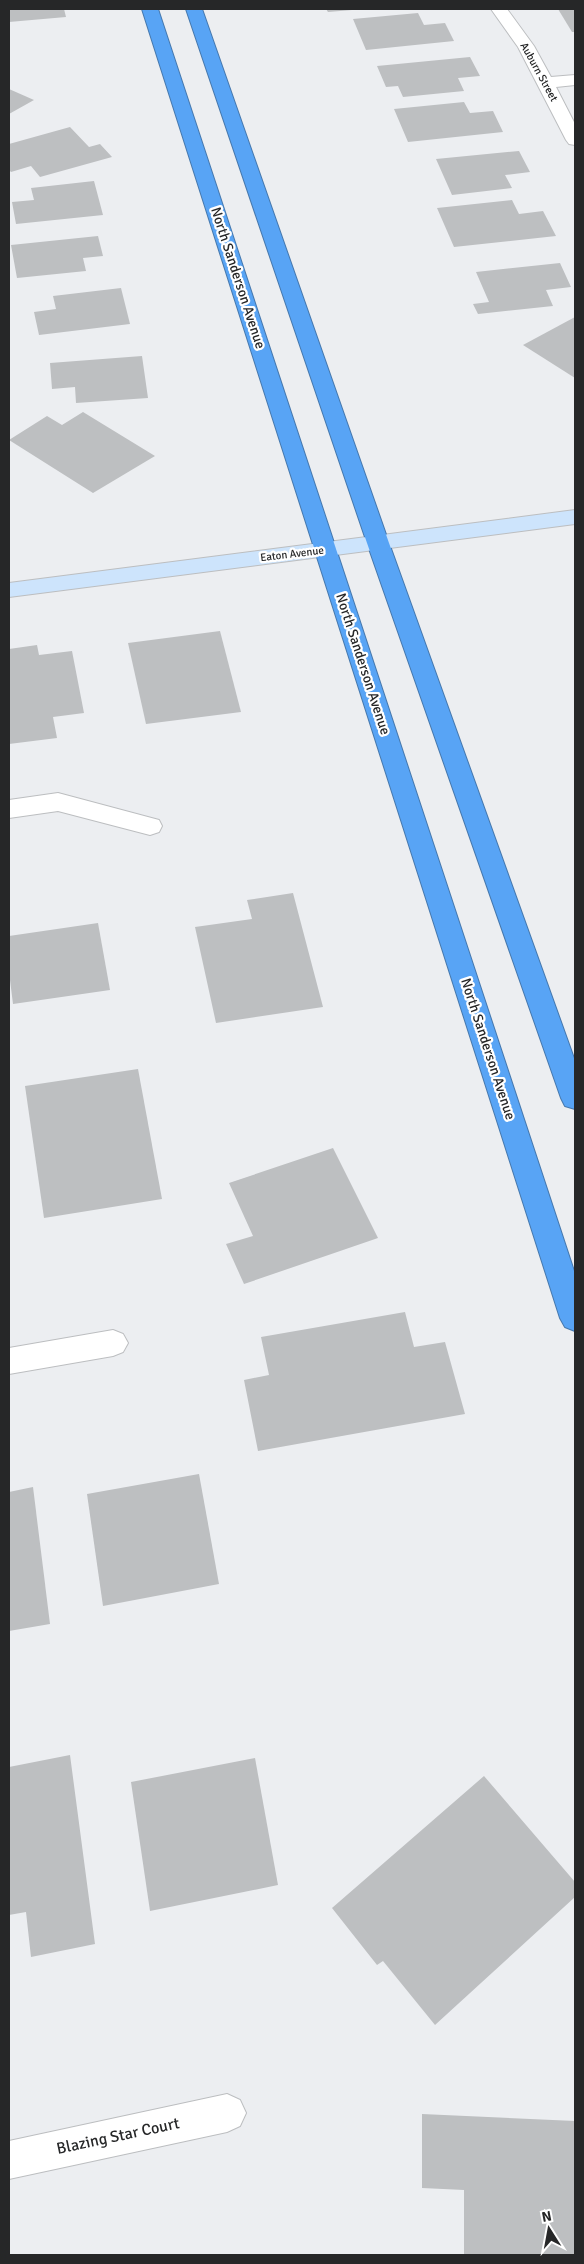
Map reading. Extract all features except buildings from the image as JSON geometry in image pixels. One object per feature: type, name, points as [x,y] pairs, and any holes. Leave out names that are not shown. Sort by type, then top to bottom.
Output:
[{"type":"highway","name":"North Sanderson Avenue","points":[[150,9],[575,1318]]},
{"type":"highway","points":[[194,9],[378,542],[575,1098]]},
{"type":"street","name":"Auburn Street","points":[[499,9],[526,46],[575,140]]},
{"type":"street","points":[[546,83],[575,80]]},
{"type":"street","name":"Eaton Avenue","points":[[9,590],[575,517]]},
{"type":"street","points":[[9,809],[58,802],[150,826]]},
{"type":"street","points":[[9,1361],[113,1343]]},
{"type":"street","name":"Blazing Star Court","points":[[9,2160],[227,2113]]}]
